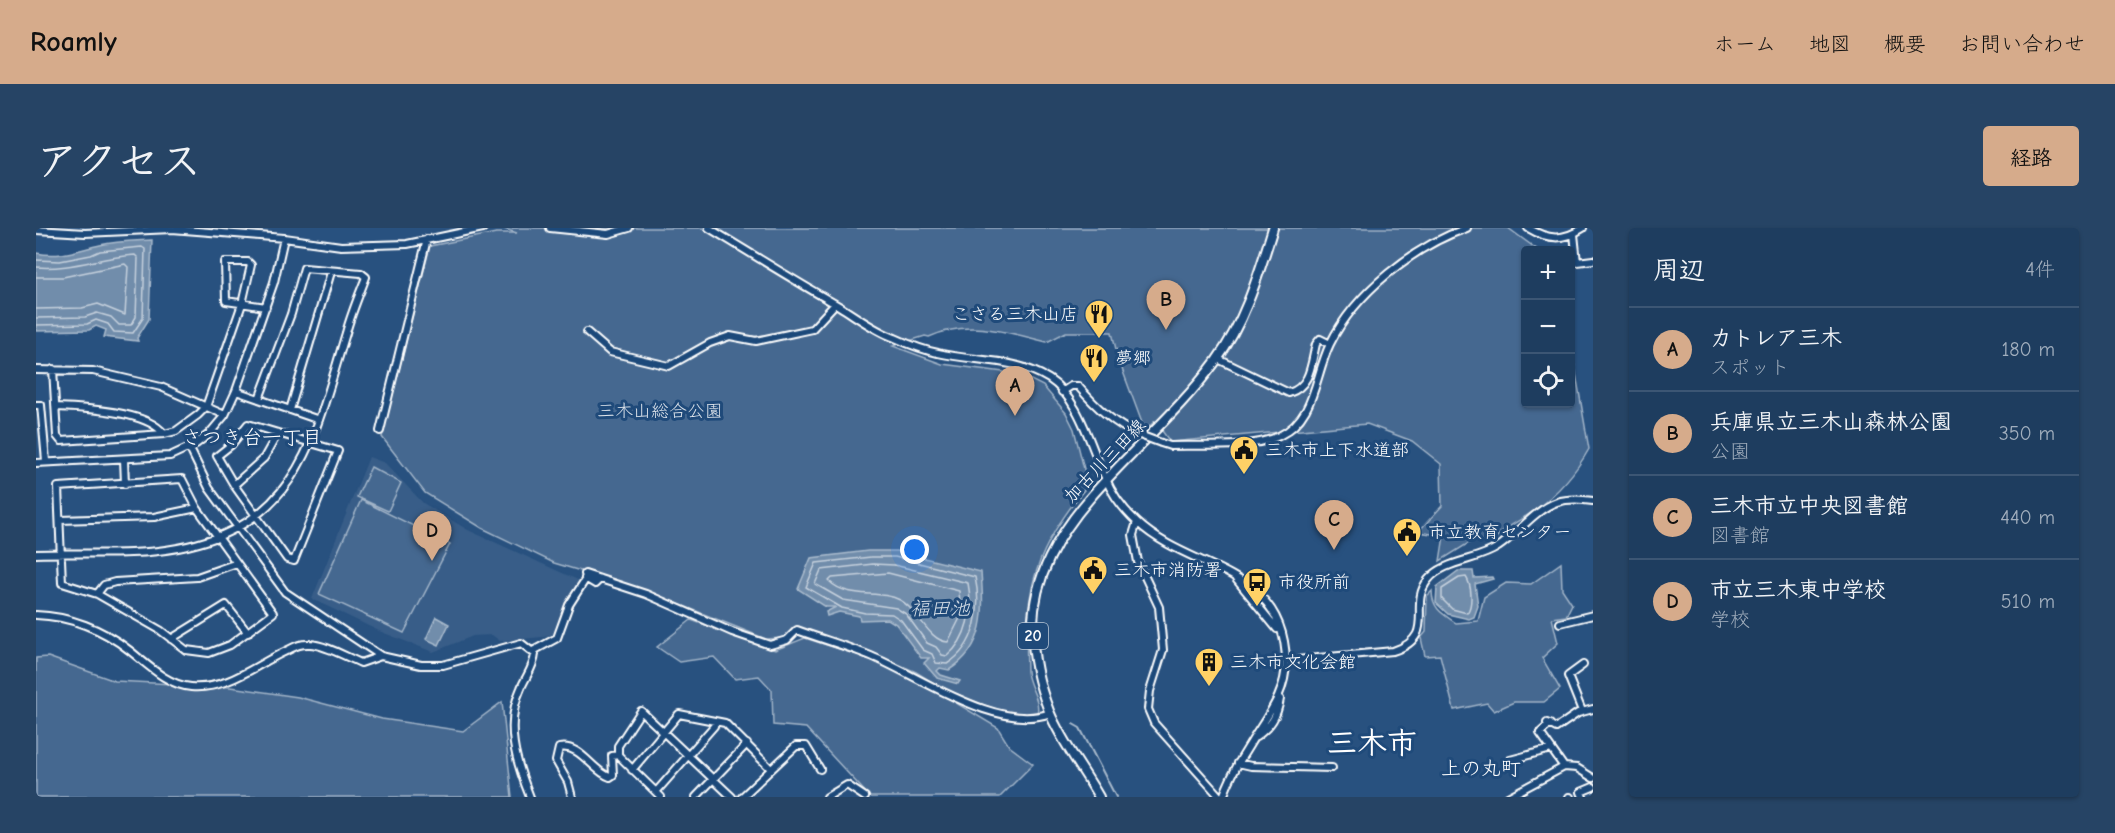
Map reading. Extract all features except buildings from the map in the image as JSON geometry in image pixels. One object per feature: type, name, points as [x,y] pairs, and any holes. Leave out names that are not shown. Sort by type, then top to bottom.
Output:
[{"type":"main road","name":"加古川三田線","points":[[1099,797],[1050,713],[1038,678],[1033,637],[1037,601],[1045,568],[1059,537],[1085,501],[1183,404],[1218,359],[1250,297],[1273,228]]},
{"type":"street","points":[[36,230],[85,233],[172,229],[284,238],[341,246],[407,244],[483,228]]},
{"type":"street","points":[[550,228],[608,234],[629,228]]},
{"type":"street","points":[[709,228],[892,337],[938,354],[1008,362],[1031,369],[1051,380],[1074,406],[1106,480],[1137,522],[1166,542],[1233,575],[1260,594],[1277,621],[1281,635],[1286,661],[1281,690],[1274,707],[1238,762],[1221,797],[1154,723],[1148,710],[1150,691],[1163,650],[1159,607],[1138,562],[1133,535],[1137,522]]},
{"type":"street","points":[[1062,392],[1071,386],[1078,386],[1091,401],[1126,429],[1170,447],[1254,442],[1277,437],[1293,428],[1306,415],[1330,344],[1367,293],[1380,280],[1426,246],[1467,228]]},
{"type":"street","points":[[1528,228],[1542,236],[1554,238],[1574,234],[1583,228]]},
{"type":"street","points":[[1574,234],[1577,262],[1593,260]]},
{"type":"street","points":[[36,463],[170,456],[209,434],[225,415],[236,391],[266,307],[284,238]]},
{"type":"street","points":[[380,431],[427,239]]},
{"type":"street","points":[[53,369],[57,436],[61,441],[164,434],[189,424],[206,407],[242,304],[251,265],[248,262],[225,262],[225,299],[242,304],[266,307]]},
{"type":"street","points":[[36,554],[176,548],[218,536],[254,515],[288,483],[312,442],[346,331],[366,277],[362,273],[304,268],[291,314],[260,399]]},
{"type":"street","points":[[290,410],[331,272]]},
{"type":"street","points":[[587,332],[610,352],[669,366],[710,343],[730,336],[756,342],[812,329],[834,304]]},
{"type":"street","points":[[1218,359],[1289,393],[1299,390],[1307,381],[1316,344],[1320,339],[1330,344]]},
{"type":"street","points":[[36,370],[93,371],[161,387],[225,415]]},
{"type":"street","points":[[236,391],[319,420]]},
{"type":"street","points":[[36,405],[41,405],[46,461]]},
{"type":"street","points":[[56,407],[92,409],[145,420],[159,428],[164,434]]},
{"type":"street","points":[[248,423],[278,433],[338,451],[294,561],[286,559],[254,515],[217,456],[231,445],[248,423]]},
{"type":"street","points":[[234,485],[264,458],[278,433]]},
{"type":"street","points":[[36,438],[44,437]]},
{"type":"street","points":[[189,447],[209,488],[285,592],[381,656],[421,665],[443,664],[521,643],[533,651]]},
{"type":"street","points":[[123,459],[125,484]]},
{"type":"street","points":[[182,479],[197,507],[273,613],[230,645],[209,653],[186,650],[97,594],[63,583],[58,487],[182,479]]},
{"type":"street","points":[[1286,661],[1392,651],[1405,647],[1416,638],[1421,625],[1424,586],[1435,574],[1497,548],[1554,503],[1569,499],[1593,501]]},
{"type":"street","points":[[60,520],[154,517],[197,507]]},
{"type":"street","points":[[97,594],[104,585],[115,582],[197,577],[237,563]]},
{"type":"street","points":[[533,651],[557,638],[569,605],[585,580],[585,574],[646,594],[732,632],[770,645],[788,640],[797,630],[869,655],[920,678],[948,695],[1008,717],[1038,718],[1050,713]]},
{"type":"street","points":[[171,639],[226,605],[248,633]]},
{"type":"street","points":[[36,615],[56,616],[87,625],[130,650],[167,680],[188,687],[212,688],[244,674],[297,645],[312,644],[361,663],[381,656]]},
{"type":"street","points":[[1560,623],[1593,615]]},
{"type":"street","points":[[530,797],[513,746],[512,723],[520,688],[534,662],[533,651]]},
{"type":"street","points":[[1582,711],[1568,676],[1583,665]]},
{"type":"street","points":[[1564,767],[1540,733],[1548,723],[1556,728],[1582,711],[1593,709]]},
{"type":"street","points":[[715,722],[688,756],[659,795],[618,754],[618,746],[641,711],[688,756],[732,797]]},
{"type":"street","points":[[632,770],[679,714],[725,723],[771,769]]},
{"type":"street","points":[[696,797],[747,744]]},
{"type":"street","points":[[742,797],[796,746],[802,744],[820,769]]},
{"type":"street","points":[[572,797],[568,782],[556,761],[559,748],[567,747],[610,777],[613,775],[612,756],[618,754]]},
{"type":"street","points":[[1510,760],[1551,749]]},
{"type":"street","points":[[1238,762],[1251,766],[1332,768]]},
{"type":"street","points":[[1508,797],[1564,767],[1577,768],[1593,778]]},
{"type":"street","points":[[827,797],[847,785],[865,797]]},
{"type":"street","points":[[1583,797],[1581,792],[1593,787]]},
{"type":"shaded area","points":[[369,457],[385,463],[423,503],[468,530],[580,581],[552,636],[500,641],[492,635],[473,636],[433,652],[379,631],[312,599]]},
{"type":"green space","name":"三木山総合公園","points":[[501,228],[1508,228],[1533,246],[1521,246],[1521,408],[1575,408],[1575,368],[1589,449],[1578,467],[1552,496],[1502,532],[1491,543],[1475,539],[1440,561],[1444,536],[1418,532],[1442,506],[1441,464],[1412,441],[1367,424],[1170,442],[1155,421],[1145,431],[1118,358],[1112,332],[1066,332],[1047,342],[1017,334],[973,328],[925,336],[893,346],[942,364],[1019,374],[1043,386],[1066,413],[1074,429],[1088,485],[1070,508],[1045,550],[1031,592],[1027,671],[1036,698],[1037,714],[1007,714],[942,688],[916,672],[868,651],[797,627],[785,638],[766,639],[644,590],[554,563],[482,528],[425,493],[382,437],[430,246],[496,233],[517,233]]},
{"type":"green space","points":[[371,467],[401,483],[388,511],[357,497]]},
{"type":"green space","points":[[361,500],[450,544],[404,633],[319,594]]},
{"type":"green space","points":[[1561,563],[1562,589],[1572,604],[1566,616],[1552,618],[1558,643],[1542,658],[1560,689],[1544,702],[1514,702],[1494,711],[1487,703],[1454,710],[1440,655],[1425,656],[1421,638],[1426,632],[1427,596],[1432,591],[1436,607],[1456,623],[1478,621],[1484,597],[1506,583],[1531,584]]},
{"type":"green space","points":[[691,620],[775,650],[805,638],[867,658],[928,686],[998,728],[1009,746],[1033,764],[1000,797],[870,797],[806,728],[773,725],[772,690],[759,676],[735,679],[714,657],[679,662],[657,647]]},
{"type":"green space","points":[[48,657],[115,681],[230,687],[298,697],[382,719],[463,731],[502,702],[512,797],[36,797],[36,658]]},
{"type":"water","points":[[152,240],[149,319],[137,338],[138,341],[104,337],[106,330],[96,326],[89,330],[36,331],[36,253],[62,254],[100,245]]},
{"type":"water","name":"福田池","points":[[868,551],[896,551],[981,572],[982,614],[976,639],[961,661],[949,670],[940,668],[937,671],[941,675],[960,681],[958,684],[937,678],[924,663],[929,658],[921,658],[896,624],[888,619],[860,620],[859,616],[839,612],[827,616],[826,612],[836,607],[826,607],[798,589],[811,558]]},
{"type":"water","points":[[1458,571],[1473,571],[1474,578],[1492,577],[1493,579],[1475,584],[1478,606],[1474,617],[1469,619],[1448,614],[1436,603],[1437,587]]},
{"type":"water","points":[[436,617],[449,624],[439,645],[426,639]]},
{"type":"waterway","points":[[1073,724],[1080,728],[1116,797]]},
{"type":"place","name":"兵庫県立三木山森林公園","points":[[1166,330]]},
{"type":"place","name":"こさる三木山店","points":[[1099,340]]},
{"type":"place","name":"夢郷","points":[[1094,384]]},
{"type":"place","name":"カトレア三木","points":[[1015,416]]},
{"type":"place","name":"三木市上下水道部","points":[[1244,476]]},
{"type":"place","name":"三木市立中央図書館","points":[[1334,550]]},
{"type":"place","name":"市立教育センター","points":[[1407,558]]},
{"type":"place","name":"市立三木東中学校","points":[[432,561]]},
{"type":"place","name":"三木市消防署","points":[[1093,596]]},
{"type":"place","name":"市役所前","points":[[1257,608]]},
{"type":"place","name":"三木市文化会館","points":[[1209,688]]},
{"type":"district","name":"さつき台一丁目","points":[[252,437]]},
{"type":"district","name":"三木市","points":[[1372,743]]},
{"type":"district","name":"上の丸町","points":[[1481,768]]}]
